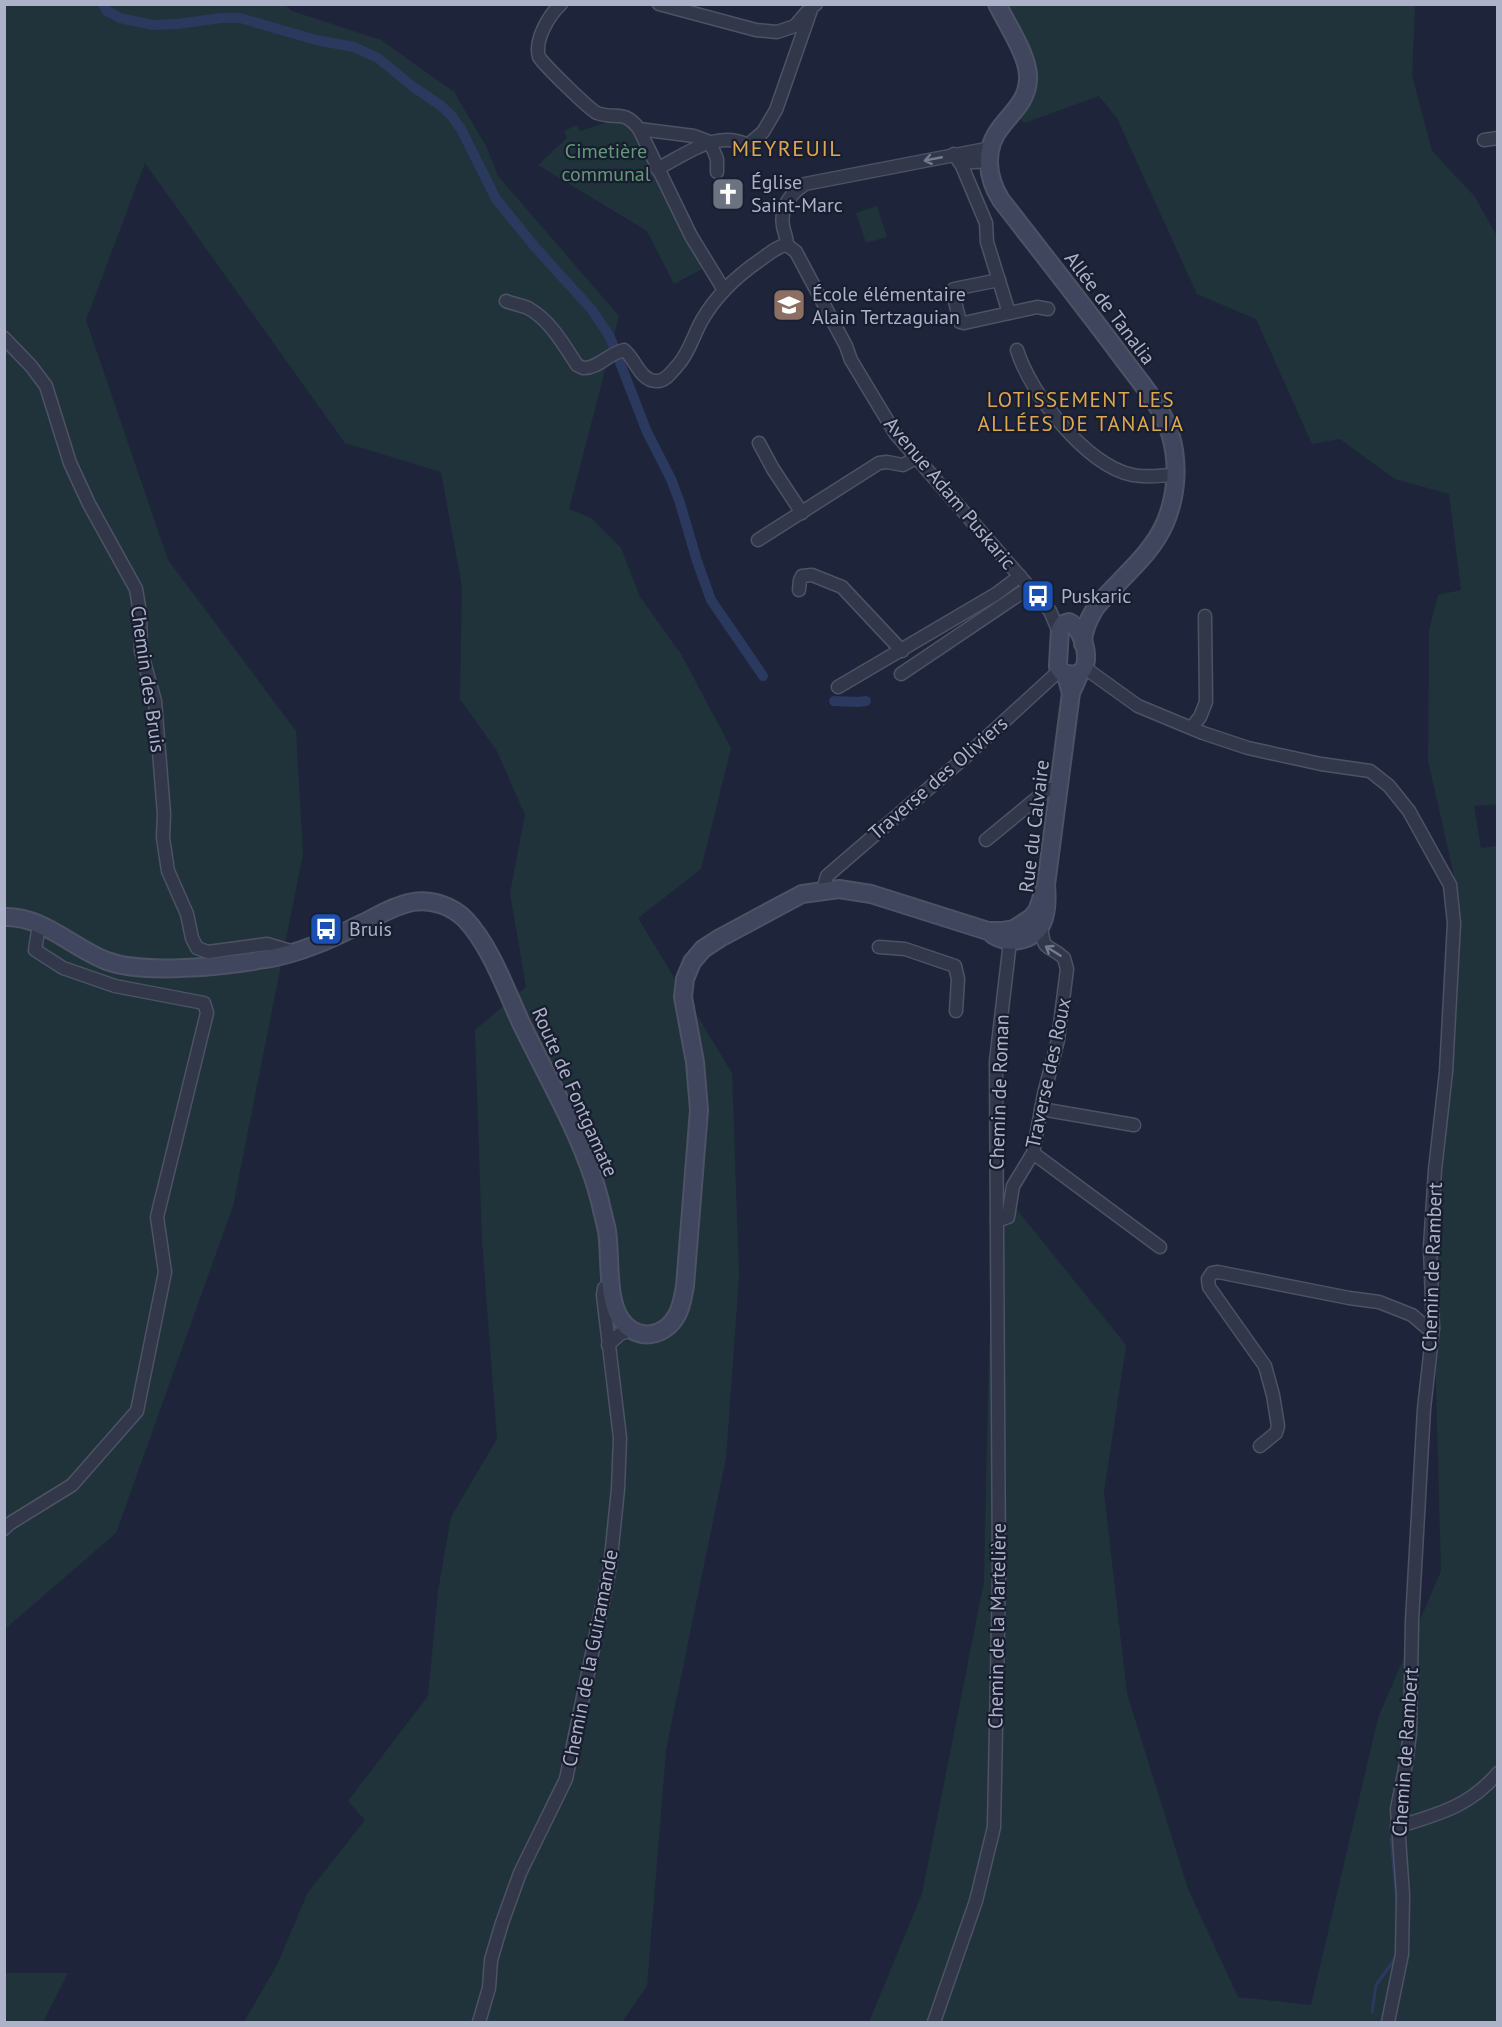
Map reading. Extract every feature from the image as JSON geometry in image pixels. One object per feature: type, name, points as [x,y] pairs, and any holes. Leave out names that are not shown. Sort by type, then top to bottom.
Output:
[{"type":"street","points":[[659,4],[756,30],[777,32],[795,26],[814,6]]},
{"type":"street","points":[[506,301],[525,307],[541,317],[577,365],[583,368],[593,366],[616,353],[627,353],[646,377],[656,381],[666,378],[681,362],[702,319],[724,290],[749,267],[780,247],[788,245],[783,227],[785,207],[792,195],[805,184],[990,154],[994,138],[1000,128],[1024,99],[1028,81],[1025,61],[997,4]]},
{"type":"street","points":[[558,5],[544,28],[537,51],[539,57],[596,112],[630,118],[639,129],[691,236],[724,290]]},
{"type":"street","points":[[639,129],[694,136],[710,142],[736,140],[748,146],[763,132],[776,110],[814,6]]},
{"type":"street","points":[[1484,140],[1497,138]]},
{"type":"street","points":[[710,142],[717,159],[717,172]]},
{"type":"street","points":[[660,175],[710,142]]},
{"type":"street","name":"Allée de Tanalia","points":[[990,154],[990,177],[1001,200],[1159,408],[1172,443],[1175,475],[1166,522],[1151,549],[1103,599],[1089,618],[1083,644]]},
{"type":"street","points":[[957,159],[986,223],[987,242],[1009,313]]},
{"type":"street","name":"Avenue Adam Puskaric","points":[[788,245],[796,252],[883,414],[916,458],[1050,611],[1067,626]]},
{"type":"street","points":[[999,280],[954,289],[958,319],[964,323],[1037,308],[1048,309]]},
{"type":"street","name":"Chemin des Bruis","points":[[4,338],[31,366],[46,386],[70,463],[89,504],[136,589],[140,614],[141,651],[155,701],[164,814],[163,838],[168,871],[187,914],[196,948],[208,952],[267,944],[295,952]]},
{"type":"street","points":[[1017,350],[1024,367],[1049,409],[1073,437],[1098,460],[1134,475],[1175,475]]},
{"type":"street","points":[[759,443],[802,513]]},
{"type":"street","points":[[758,540],[879,463],[903,465],[916,458]]},
{"type":"street","points":[[799,590],[800,580],[807,575],[843,587],[902,651]]},
{"type":"street","points":[[838,687],[996,594],[1020,576]]},
{"type":"street","points":[[901,674],[1030,587]]},
{"type":"street","points":[[1192,727],[1200,717],[1206,702],[1205,616]]},
{"type":"street","points":[[1067,626],[1081,623],[1089,618]]},
{"type":"street","points":[[1067,626],[1077,627],[1086,653],[1072,671],[1058,664],[1067,626]]},
{"type":"street","name":"Chemin de Rambert","points":[[1072,671],[1138,706],[1248,748],[1321,764],[1370,771],[1389,786],[1409,812],[1450,885],[1454,923],[1446,1072],[1435,1170],[1430,1247],[1433,1328],[1423,1421],[1412,1621],[1410,1733],[1397,1809],[1404,1925],[1402,1954],[1388,2022]]},
{"type":"street","name":"Rue du Calvaire","points":[[1041,925],[1047,898],[1046,885],[1072,671]]},
{"type":"street","name":"Traverse des Oliviers","points":[[823,890],[827,876],[964,758],[1072,671]]},
{"type":"street","points":[[986,840],[1048,789],[1059,788]]},
{"type":"street","points":[[1011,935],[1037,910],[1046,885]]},
{"type":"street","points":[[608,1345],[620,1334],[631,1330],[642,1335],[655,1334],[667,1328],[676,1317],[682,1302],[699,1110],[696,1070],[683,997],[685,979],[692,962],[703,949],[801,894],[823,890],[854,890],[871,894],[988,932],[1026,938],[1041,925]]},
{"type":"street","name":"Route de Fontgamate","points":[[4,917],[30,921],[89,954],[110,962],[132,967],[201,966],[265,959],[295,952],[351,929],[395,907],[414,902],[433,902],[450,907],[464,919],[489,955],[584,1152],[607,1231],[615,1307],[621,1320],[631,1330]]},
{"type":"street","points":[[4,1529],[72,1485],[137,1411],[165,1272],[157,1217],[207,1013],[204,1003],[115,986],[63,968],[35,950],[39,925]]},
{"type":"street","name":"Traverse des Roux","points":[[999,1221],[1008,1216],[1012,1186],[1033,1153],[1058,1040],[1067,969],[1064,958],[1048,949],[1043,943],[1041,925]]},
{"type":"street","name":"Chemin de Roman","points":[[999,1221],[996,1061],[1011,935]]},
{"type":"street","points":[[879,947],[905,949],[955,966],[958,979],[956,1011]]},
{"type":"street","points":[[1041,1109],[1134,1125]]},
{"type":"street","points":[[1033,1153],[1160,1247]]},
{"type":"street","name":"Chemin de la Martelière","points":[[934,2022],[976,1901],[994,1827],[999,1577],[999,1221]]},
{"type":"street","points":[[1260,1446],[1276,1433],[1278,1426],[1265,1366],[1209,1287],[1208,1279],[1212,1273],[1218,1272],[1379,1302],[1412,1315],[1426,1327],[1433,1328]]},
{"type":"street","name":"Chemin de la Guiramande","points":[[479,2022],[489,1988],[491,1960],[501,1923],[520,1873],[566,1779],[610,1567],[618,1489],[620,1438],[603,1295],[604,1288],[612,1283]]},
{"type":"street","points":[[1412,1315],[1432,1305]]},
{"type":"street","points":[[1397,1827],[1462,1804],[1483,1790],[1497,1773]]},
{"type":"green space","points":[[5,5],[285,5],[292,11],[381,40],[454,92],[486,146],[498,176],[619,316],[569,509],[591,518],[621,548],[640,597],[681,654],[731,748],[701,869],[638,918],[732,1073],[739,1276],[726,1458],[666,1750],[647,1986],[622,2022],[244,2022],[277,1965],[307,1894],[365,1820],[348,1801],[428,1696],[438,1591],[451,1517],[497,1439],[482,1240],[475,1030],[526,987],[510,893],[525,815],[497,751],[460,699],[462,586],[441,472],[345,443],[145,163],[86,320],[168,560],[296,731],[303,854],[233,1206],[116,1533],[5,1629]]},
{"type":"green space","points":[[1002,5],[1415,5],[1412,76],[1432,151],[1475,197],[1498,238],[1498,804],[1474,806],[1481,848],[1498,846],[1497,2022],[869,2022],[922,1894],[984,1582],[989,1351],[1006,1196],[1126,1345],[1104,1492],[1127,1694],[1188,1889],[1238,1997],[1311,2005],[1378,1718],[1441,1571],[1433,1271],[1458,953],[1459,898],[1428,760],[1429,631],[1438,595],[1461,590],[1449,494],[1395,479],[1340,439],[1312,444],[1256,319],[1197,294],[1117,118],[1099,96],[1024,123],[1020,118],[1035,96],[1036,66]]},
{"type":"green space","name":"Cimetière communal","points":[[614,120],[627,121],[702,269],[674,284],[647,231],[538,165],[567,138],[564,131],[577,125],[580,131]]},
{"type":"green space","points":[[877,206],[887,237],[866,243],[856,213]]},
{"type":"green space","points":[[4,1973],[68,1973],[43,2022],[5,2022]]},
{"type":"waterway","points":[[103,4],[107,11],[120,18],[153,25],[240,18],[316,40],[354,47],[378,58],[451,115],[461,129],[496,199],[535,247],[592,310],[610,337],[647,432],[671,479],[711,600],[763,676]]},
{"type":"waterway","points":[[834,701],[866,701]]},
{"type":"waterway","points":[[1391,1838],[1397,1902]]},
{"type":"waterway","points":[[1372,2012],[1376,1985],[1397,1956]]},
{"type":"place","name":"Église Saint-Marc","points":[[728,194]]},
{"type":"place","name":"École élémentaire Alain Tertzaguian","points":[[789,305]]},
{"type":"place","name":"Puskaric","points":[[1038,596]]},
{"type":"place","name":"Bruis","points":[[326,929]]},
{"type":"district","name":"MEYREUIL","points":[[787,148]]},
{"type":"district","name":"LOTISSEMENT LES ALLÉES DE TANALIA","points":[[1081,412]]}]
